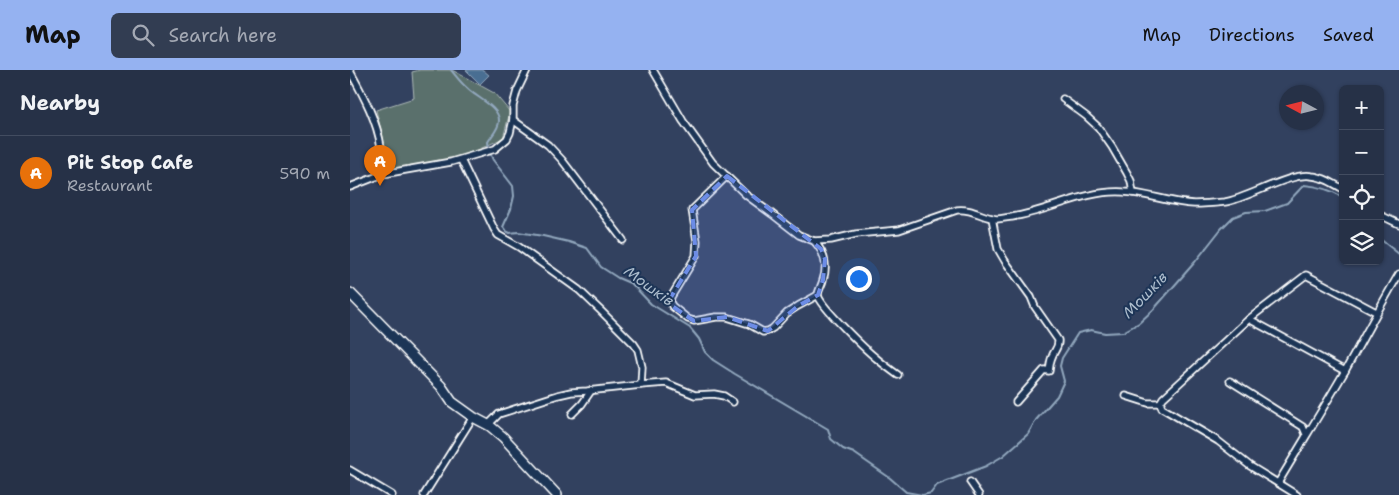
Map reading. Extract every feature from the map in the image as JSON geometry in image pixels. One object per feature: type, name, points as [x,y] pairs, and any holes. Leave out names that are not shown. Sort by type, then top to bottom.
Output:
[{"type":"main road","points":[[350,293],[442,386],[452,402],[490,426],[522,456],[557,495]]},
{"type":"street","points":[[350,187],[383,174],[461,160],[495,150],[507,139],[510,133],[517,91],[527,70]]},
{"type":"street","points":[[653,70],[683,121],[713,163],[727,176],[746,196],[798,235],[814,242],[821,249],[825,258],[826,269],[818,295],[787,313],[768,332],[763,332],[744,322],[727,317],[694,321],[688,319],[672,306],[670,302],[671,297],[696,256],[697,241],[692,210],[727,176]]},
{"type":"street","points":[[350,71],[366,100],[374,122],[381,146],[383,174]]},
{"type":"street","points":[[1062,99],[1098,127],[1112,147],[1131,181],[1133,193]]},
{"type":"street","points":[[513,120],[548,145],[562,160],[623,240]]},
{"type":"street","points":[[461,160],[498,235],[519,247],[579,290],[638,350],[642,367],[641,385]]},
{"type":"street","points":[[814,242],[856,234],[899,230],[957,210],[966,209],[997,219],[1029,214],[1071,200],[1101,193],[1133,193],[1194,204],[1225,202],[1247,196],[1294,177],[1310,175],[1329,181],[1339,187]]},
{"type":"street","points":[[1384,217],[1399,224]]},
{"type":"street","points":[[992,218],[998,249],[1031,297],[1035,307],[1059,344],[1052,355],[1049,371],[1044,370],[1016,402]]},
{"type":"street","points":[[1278,484],[1345,371],[1376,312],[1399,274]]},
{"type":"street","points":[[1160,403],[1163,398],[1249,319],[1306,275],[1376,312]]},
{"type":"street","points":[[818,295],[825,307],[843,326],[876,358],[898,375]]},
{"type":"street","points":[[1249,319],[1345,371]]},
{"type":"street","points":[[1230,381],[1303,427],[1306,434]]},
{"type":"street","points":[[490,426],[499,414],[558,394],[641,385],[666,383],[695,395],[714,394],[724,396],[733,402]]},
{"type":"street","points":[[572,414],[592,391]]},
{"type":"street","points":[[1126,396],[1148,403],[1160,403]]},
{"type":"street","points":[[1160,403],[1162,408],[1218,441],[1250,466],[1297,495]]},
{"type":"street","points":[[424,495],[473,417]]},
{"type":"street","points":[[350,470],[392,495]]},
{"type":"street","points":[[970,482],[979,495]]},
{"type":"highlighted area","points":[[727,176],[821,249],[825,259],[823,280],[818,295],[798,306],[768,331],[727,317],[694,321],[672,306],[671,297],[696,256],[692,210]]},
{"type":"green space","points":[[420,70],[452,70],[494,93],[510,112],[503,138],[461,158],[391,172],[376,110],[414,98],[412,72]]},
{"type":"water","points":[[466,70],[483,70],[489,75],[480,84]]},
{"type":"waterway","name":"Мошків","points":[[451,70],[465,86],[496,111],[499,121],[498,127],[488,142],[489,149]]},
{"type":"waterway","name":"Мошків","points":[[490,153],[493,160],[513,186],[514,196],[511,209],[503,227],[506,231],[543,236],[587,248],[601,267],[632,284],[651,304],[690,328],[699,339],[705,352],[713,360],[828,429],[831,439],[843,449],[854,453],[890,478],[906,492],[922,495]]},
{"type":"waterway","name":"Мошків","points":[[923,495],[931,493],[937,485],[986,466],[1003,456],[1028,434],[1036,420],[1057,396],[1064,381],[1060,366],[1062,358],[1078,333],[1091,330],[1105,333],[1123,332],[1139,323],[1154,309],[1233,217],[1246,212],[1265,211],[1287,203],[1304,185],[1314,186],[1339,195]]},
{"type":"waterway","name":"Мошків","points":[[1384,242],[1399,254]]},
{"type":"place","name":"Pit Stop Cafe","points":[[380,186]]}]
